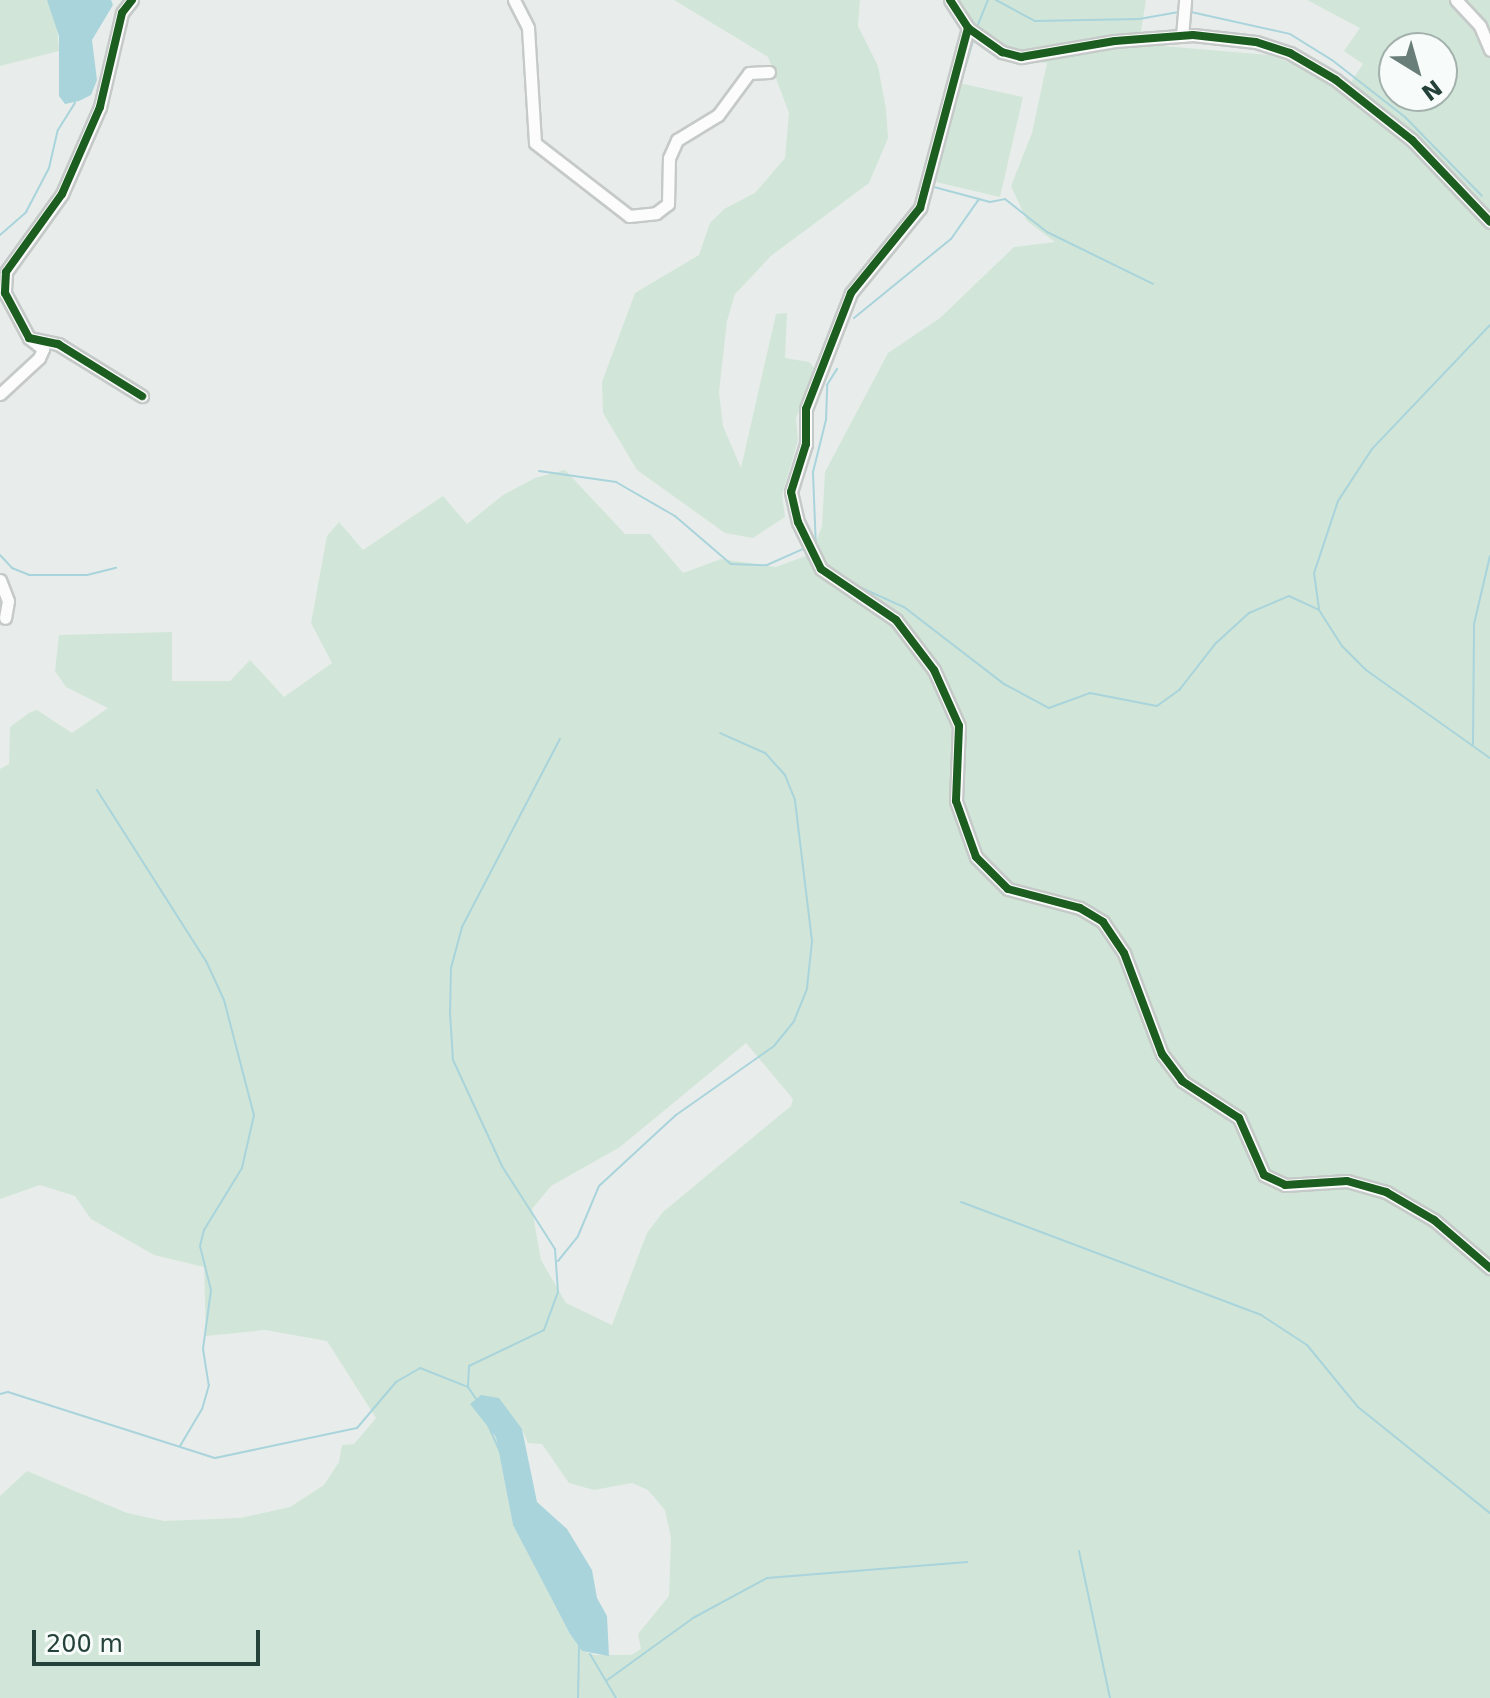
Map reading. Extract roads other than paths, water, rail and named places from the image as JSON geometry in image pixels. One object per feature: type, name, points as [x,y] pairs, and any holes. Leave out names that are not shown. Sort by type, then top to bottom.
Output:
[{"type":"street","points":[[0,394],[39,358],[43,349],[29,338],[5,293],[6,272],[62,194],[100,107],[122,13],[132,0]]},
{"type":"street","points":[[514,0],[528,28],[535,143],[629,216],[656,213],[668,204],[669,158],[677,140],[718,115],[749,73],[769,72]]},
{"type":"street","points":[[950,0],[968,28],[1002,52],[1031,58],[1115,41],[1182,36],[1256,42],[1310,63],[1412,140],[1490,222]]},
{"type":"street","points":[[1182,36],[1185,0]]},
{"type":"street","points":[[1456,0],[1480,26],[1490,50]]},
{"type":"street","points":[[968,28],[925,197],[911,224],[851,293],[806,409],[806,444],[791,492],[798,522],[821,569],[896,620],[934,670],[959,726],[956,801],[976,857],[1008,889],[1080,908],[1103,922],[1124,953],[1162,1054],[1182,1081],[1239,1118],[1264,1175],[1285,1185],[1347,1181],[1386,1192],[1434,1220],[1490,1268]]},
{"type":"street","points":[[29,338],[58,344],[142,396]]},
{"type":"street","points":[[0,580],[8,601],[5,618]]},
{"type":"water","points":[[47,0],[111,0],[113,5],[92,40],[97,80],[91,95],[79,101],[65,104],[59,96],[59,36]]},
{"type":"water","points":[[481,1395],[499,1398],[522,1429],[537,1502],[567,1529],[592,1570],[597,1598],[607,1616],[609,1656],[582,1651],[513,1525],[496,1437],[470,1404]]},
{"type":"waterway","points":[[977,27],[988,0]]},
{"type":"waterway","points":[[996,0],[1035,21],[1139,19],[1177,12]]},
{"type":"waterway","points":[[1191,12],[1290,34],[1332,60],[1405,117],[1482,196]]},
{"type":"waterway","points":[[961,82],[973,41]]},
{"type":"waterway","points":[[0,235],[26,212],[49,168],[58,130],[75,103]]},
{"type":"waterway","points":[[934,187],[990,202],[1005,199],[1047,232],[1153,284]]},
{"type":"waterway","points":[[854,318],[951,239],[979,199]]},
{"type":"waterway","points":[[1490,325],[1372,449],[1338,501],[1314,573],[1319,610],[1342,646],[1366,670],[1490,758]]},
{"type":"waterway","points":[[816,548],[813,472],[826,420],[827,385],[837,369]]},
{"type":"waterway","points":[[539,471],[616,482],[675,516],[731,564],[767,565],[803,549]]},
{"type":"waterway","points":[[0,555],[12,568],[29,575],[87,575],[116,568]]},
{"type":"waterway","points":[[1473,744],[1474,624],[1490,556]]},
{"type":"waterway","points":[[853,584],[904,607],[1004,684],[1049,708],[1090,693],[1157,706],[1180,689],[1215,644],[1249,613],[1289,596],[1319,610]]},
{"type":"waterway","points":[[558,1261],[578,1236],[599,1186],[676,1115],[774,1046],[794,1021],[807,988],[812,941],[795,800],[785,775],[765,753],[720,733]]},
{"type":"waterway","points":[[468,1386],[469,1366],[544,1330],[558,1292],[555,1249],[502,1166],[453,1060],[450,1014],[451,968],[462,927],[560,739]]},
{"type":"waterway","points":[[97,790],[206,961],[224,1000],[254,1115],[242,1168],[204,1230],[200,1246],[211,1290],[203,1349],[209,1385],[202,1409],[180,1446]]},
{"type":"waterway","points":[[961,1202],[1261,1315],[1307,1345],[1358,1407],[1490,1513]]},
{"type":"waterway","points":[[0,1394],[8,1392],[215,1458],[357,1428],[396,1382],[420,1368],[468,1387],[476,1399]]},
{"type":"waterway","points":[[484,1416],[501,1454]]},
{"type":"waterway","points":[[1079,1551],[1110,1698]]},
{"type":"waterway","points":[[606,1681],[693,1618],[767,1578],[967,1562]]},
{"type":"waterway","points":[[578,1698],[579,1644]]},
{"type":"waterway","points":[[590,1654],[616,1698]]}]
